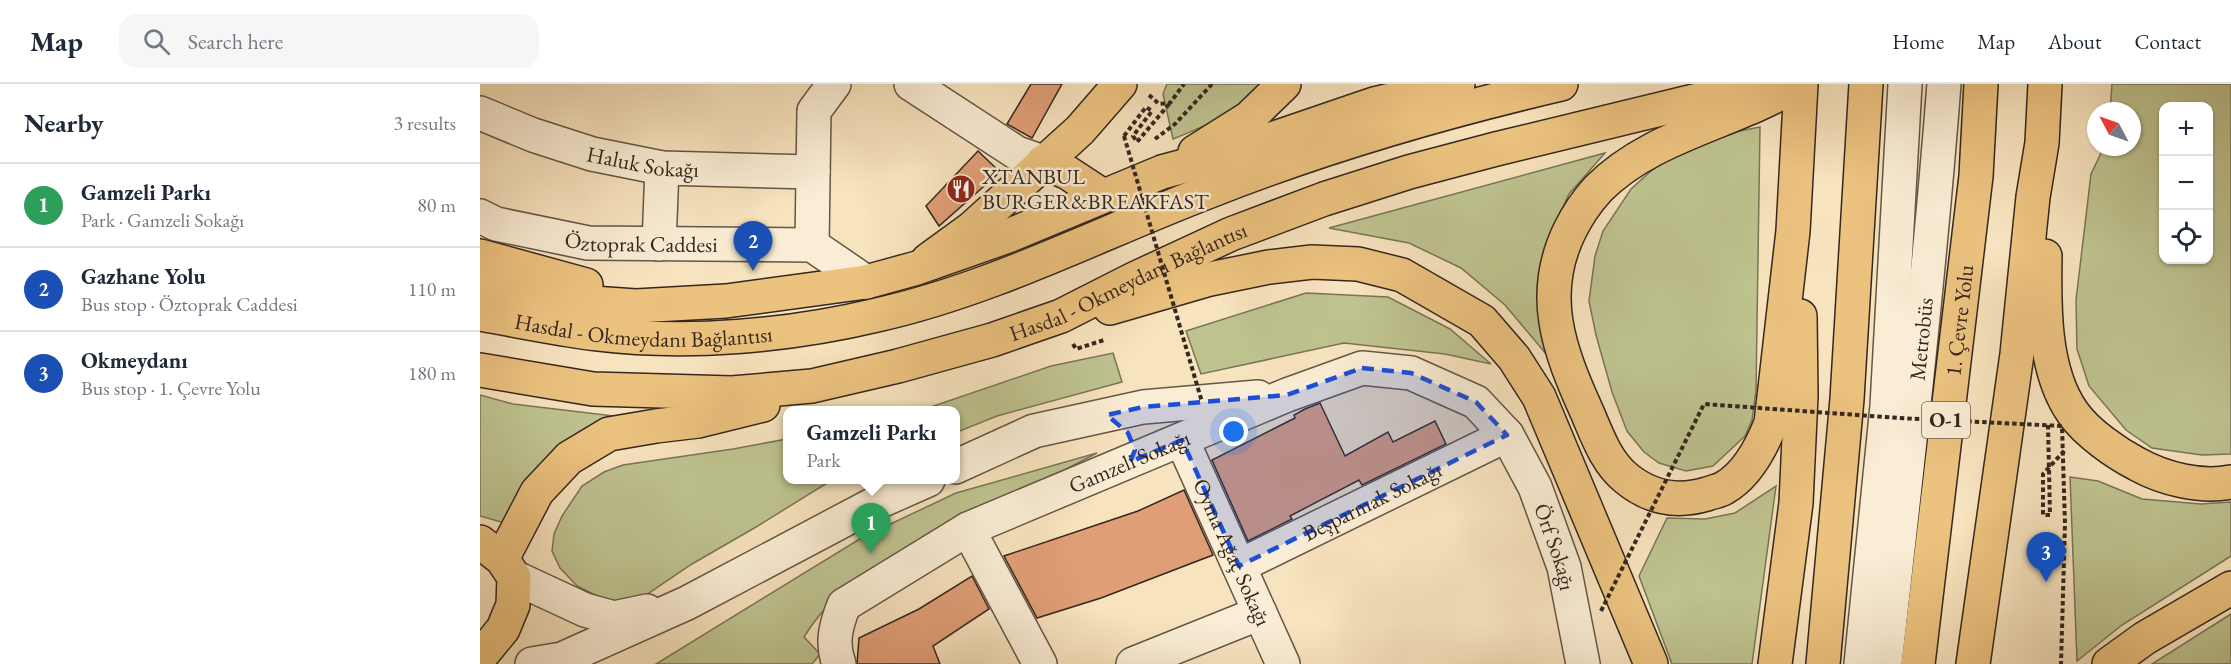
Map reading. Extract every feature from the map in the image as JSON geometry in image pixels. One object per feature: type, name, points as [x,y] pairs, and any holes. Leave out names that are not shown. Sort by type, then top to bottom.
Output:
[{"type":"main road","points":[[480,285],[579,302],[636,306],[691,304],[764,297],[866,282],[917,268],[1008,236],[1103,196],[1150,156],[1249,118],[1284,84]]},
{"type":"main road","points":[[1150,156],[1225,155],[1374,105],[1458,84]]},
{"type":"main road","name":"Hasdal - Okmeydanı Bağlantısı","points":[[480,314],[600,334],[675,338],[752,335],[877,315],[952,294],[1036,263],[1209,191],[1362,136],[1561,84]]},
{"type":"main road","name":"Hasdal - Okmeydanı Bağlantısı","points":[[480,370],[593,389],[732,393],[812,386],[898,366],[992,340],[1061,316],[1231,234],[1324,199],[1442,164],[1764,84]]},
{"type":"main road","points":[[1799,84],[1793,231],[1771,423],[1763,444],[1744,470],[1724,488],[1683,500],[1666,498],[1644,490],[1625,477],[1610,461],[1577,392],[1554,320],[1553,286],[1559,252],[1576,218],[1597,190],[1631,161],[1665,143],[1760,105],[1799,84]]},
{"type":"main road","points":[[1823,664],[1847,399],[1866,84]]},
{"type":"main road","name":"1. Çevre Yolu","points":[[1918,664],[1976,176],[1981,84]]},
{"type":"main road","points":[[2045,84],[2042,143],[2046,209],[2046,326],[2061,390],[2073,413],[2084,425],[2120,455],[2153,473],[2183,481],[2222,484],[2231,482]]},
{"type":"main road","points":[[917,268],[1055,167],[1080,130],[1133,85]]},
{"type":"main road","points":[[1973,664],[2015,365],[2033,197],[2042,143]]},
{"type":"main road","points":[[1055,167],[1103,196]]},
{"type":"main road","points":[[1775,664],[1796,502],[1801,396],[1800,318],[1793,231]]},
{"type":"main road","points":[[480,256],[610,291],[691,304]]},
{"type":"main road","points":[[1061,316],[1112,308],[1210,279],[1269,267],[1312,262],[1358,264],[1402,275],[1444,297],[1482,321],[1514,358],[1539,397],[1651,664]]},
{"type":"main road","points":[[480,657],[503,629],[513,605],[498,560],[537,492],[570,458],[609,434],[698,421],[749,410],[812,386]]},
{"type":"main road","points":[[2109,664],[2145,638],[2231,588]]},
{"type":"street","points":[[834,84],[814,111],[812,245],[866,282]]},
{"type":"street","points":[[911,84],[1017,153],[1055,167]]},
{"type":"street","name":"Metrobüs","points":[[1862,664],[1887,406],[1905,84]]},
{"type":"street","name":"Metrobüs","points":[[1885,664],[1906,494],[1944,84]]},
{"type":"street","name":"Haluk Sokağı","points":[[480,113],[533,135],[592,154],[662,168],[813,172]]},
{"type":"street","points":[[659,244],[662,168]]},
{"type":"street","name":"Öztoprak Caddesi","points":[[480,216],[496,224],[588,243],[812,245]]},
{"type":"street","name":"Gamzeli Sokağı","points":[[838,664],[835,653],[835,627],[844,605],[968,529],[1287,395],[1362,368],[1411,373],[1476,402],[1507,435]]},
{"type":"street","points":[[960,465],[1034,431],[1143,407],[1287,395]]},
{"type":"street","points":[[1107,415],[1128,433],[1136,450],[1130,462]]},
{"type":"street","name":"Beşparmak Sokağı","points":[[1239,566],[1507,435]]},
{"type":"street","name":"Örf Sokağı","points":[[1507,435],[1535,487],[1564,567],[1583,664]]},
{"type":"street","name":"Oyma Ağaç Sokağı","points":[[1182,440],[1283,664]]},
{"type":"street","points":[[532,664],[562,659],[687,603],[876,503],[919,484]]},
{"type":"street","points":[[968,529],[1040,664]]},
{"type":"street","points":[[498,560],[585,610],[614,618],[687,603]]},
{"type":"street","points":[[1133,664],[1260,613]]},
{"type":"street","points":[[480,662],[489,664]]},
{"type":"path","points":[[1184,84],[1137,142],[1133,136],[1152,111],[1146,107],[1124,136],[1202,402]]},
{"type":"path","points":[[1130,157],[1150,156],[1175,124],[1212,84]]},
{"type":"path","points":[[1133,85],[1159,104],[1170,103]]},
{"type":"path","points":[[1601,611],[1704,404],[1899,418],[2062,426],[2066,524],[2061,664]]},
{"type":"path","points":[[2048,425],[2050,515],[2043,514],[2043,474],[2067,448],[2084,425]]},
{"type":"highlighted area","points":[[1362,368],[1411,373],[1476,402],[1507,435],[1239,566],[1182,440],[1130,462],[1135,450],[1128,433],[1107,415],[1143,407],[1287,395]]},
{"type":"green space","points":[[1167,84],[1262,84],[1244,103],[1233,110],[1173,139],[1163,94]]},
{"type":"green space","points":[[2112,84],[2231,84],[2231,454],[2202,455],[2152,448],[2126,430],[2089,386],[2077,349],[2076,300],[2091,174],[2100,156],[2141,156],[2141,102],[2111,102]]},
{"type":"green space","points":[[1760,127],[1756,390],[1752,420],[1745,436],[1713,466],[1686,471],[1659,463],[1644,452],[1627,431],[1612,392],[1589,301],[1595,256],[1603,231],[1631,189],[1662,161],[1720,135]]},
{"type":"green space","points":[[1605,153],[1569,194],[1548,240],[1552,361],[1505,305],[1461,268],[1409,243],[1329,228]]},
{"type":"green space","points":[[1306,293],[1388,297],[1450,329],[1491,364],[1445,354],[1344,343],[1201,374],[1186,331]]},
{"type":"green space","points":[[1113,353],[1122,382],[997,416],[960,431],[960,406],[934,406],[1051,366]]},
{"type":"green space","points":[[480,395],[513,404],[614,416],[554,458],[519,527],[480,516]]},
{"type":"green space","points":[[783,440],[783,484],[826,484],[692,564],[646,595],[611,603],[577,586],[560,568],[552,551],[554,534],[562,516],[582,486],[604,472],[623,465]]},
{"type":"green space","points":[[1097,453],[875,569],[854,584],[827,607],[804,637],[820,654],[812,664],[656,664],[863,537],[956,493]]},
{"type":"green space","points":[[2070,477],[2098,481],[2142,499],[2201,504],[2231,502],[2231,556],[2122,625],[2077,661]]},
{"type":"green space","points":[[1776,486],[1752,664],[1672,664],[1639,576],[1667,518],[1705,519],[1735,513]]},
{"type":"green space","points":[[2231,614],[2231,664],[2152,664]]},
{"type":"building","points":[[1031,84],[1062,84],[1032,138],[1007,124]]},
{"type":"building","name":"XTANBUL BURGER&BREAKFAST","points":[[978,151],[1000,172],[939,226],[926,206]]},
{"type":"building","points":[[1320,403],[1345,456],[1388,432],[1393,442],[1435,421],[1446,444],[1362,485],[1359,480],[1290,516],[1292,519],[1248,541],[1212,460]]},
{"type":"building","points":[[1184,490],[1213,555],[1101,598],[1037,618],[1004,556],[1138,511]]},
{"type":"building","points":[[972,576],[989,609],[933,646],[940,664],[857,664],[859,638],[919,609]]},
{"type":"place","name":"XTANBUL BURGER&BREAKFAST","points":[[961,189]]},
{"type":"place","name":"Gazhane Yolu","points":[[753,271]]},
{"type":"place","name":"Gamzeli Parkı","points":[[871,553]]},
{"type":"place","name":"Okmeydanı","points":[[2046,582]]}]
